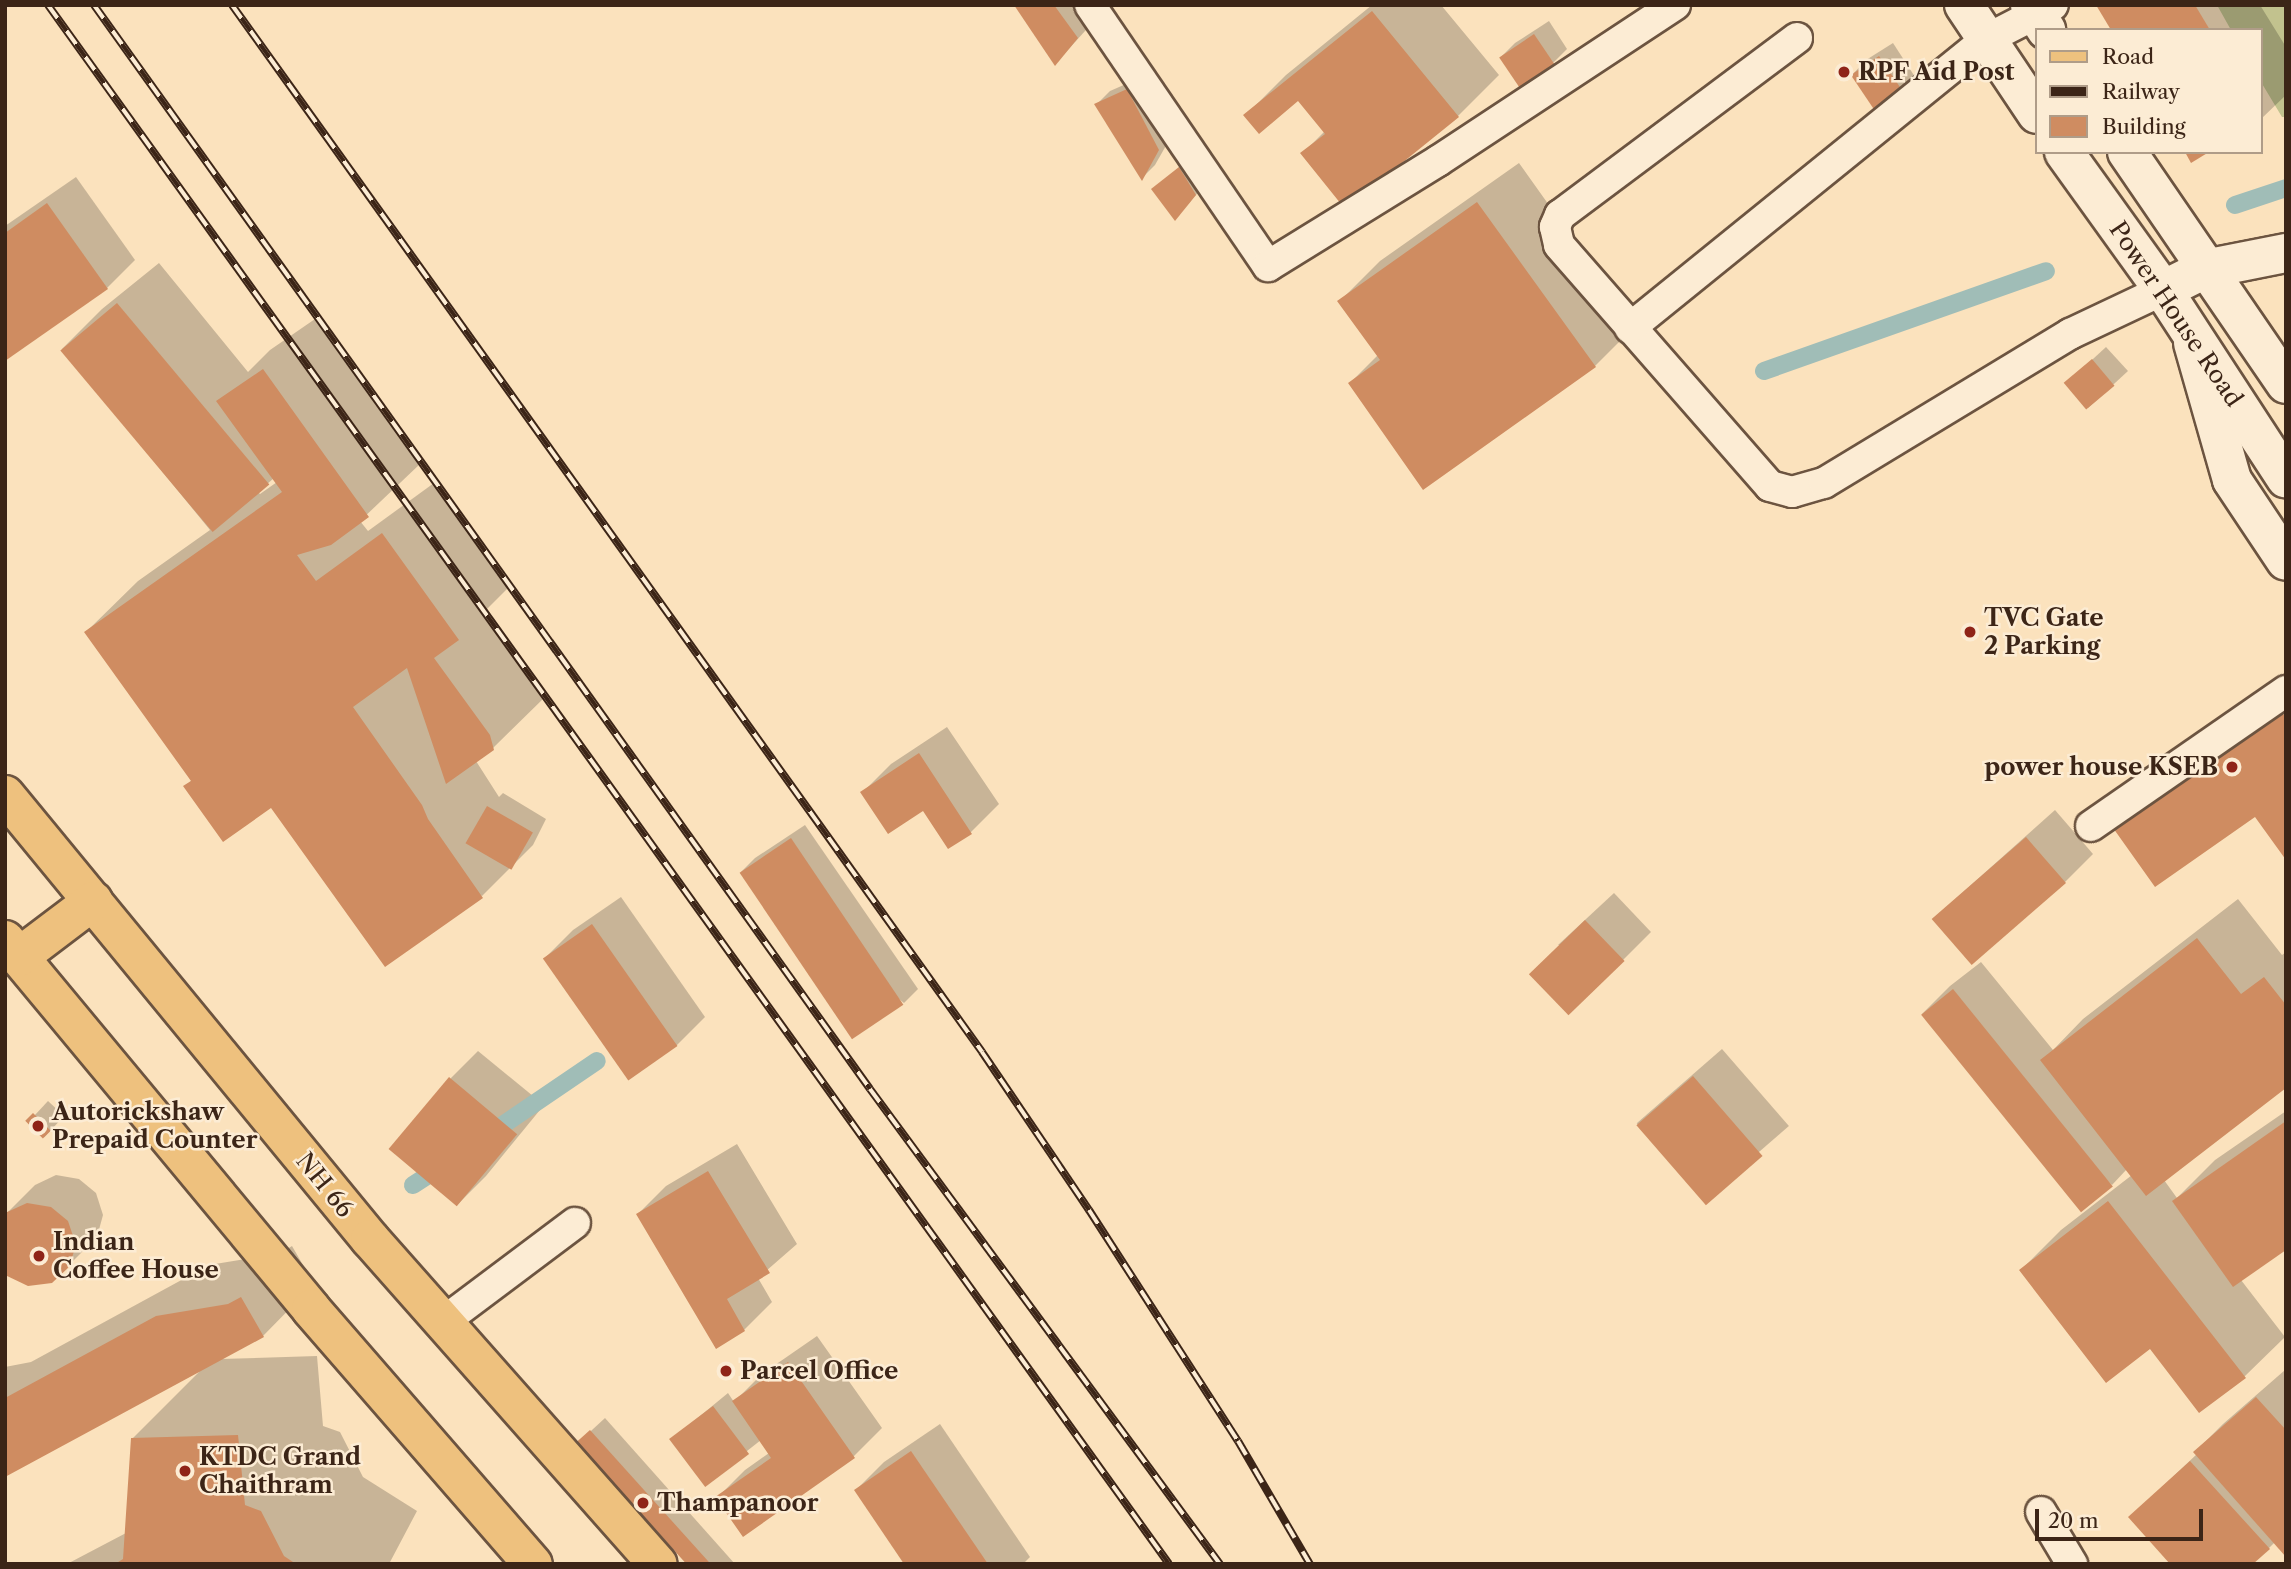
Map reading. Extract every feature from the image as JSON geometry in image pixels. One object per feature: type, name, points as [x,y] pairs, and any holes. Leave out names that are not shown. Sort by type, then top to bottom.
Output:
[{"type":"main road","points":[[1964,5],[2036,112]]},
{"type":"main road","name":"Power House Road","points":[[2065,154],[2163,290],[2286,479]]},
{"type":"main road","points":[[2128,154],[2286,384]]},
{"type":"main road","points":[[2163,290],[2205,269],[2286,253]]},
{"type":"main road","points":[[2235,311],[2286,355]]},
{"type":"main road","points":[[2190,332],[2232,480],[2286,561]]},
{"type":"main road","name":"NH 66","points":[[5,795],[370,1239],[658,1564]]},
{"type":"main road","points":[[93,901],[10,955],[533,1564]]},
{"type":"lane","points":[[1090,5],[1268,266],[1438,161],[1675,5]]},
{"type":"lane","points":[[1630,328],[1987,39],[2041,14]]},
{"type":"lane","points":[[1797,38],[1560,215],[1555,227],[1559,246],[1770,486],[1792,492],[1824,483],[2070,334],[2163,290]]},
{"type":"lane","points":[[2091,826],[2286,691]]},
{"type":"lane","points":[[443,1321],[575,1223]]},
{"type":"lane","points":[[2040,1512],[2072,1564]]},
{"type":"green space","points":[[2217,5],[2286,5],[2286,117],[2282,117],[2263,85],[2263,28],[2230,28]]},
{"type":"building","points":[[1014,5],[1054,5],[1078,38],[1055,66]]},
{"type":"building","points":[[2096,5],[2195,5],[2209,28],[2110,28]]},
{"type":"building","points":[[1372,11],[1459,117],[1345,209],[1300,153],[1325,134],[1298,101],[1259,134],[1243,115]]},
{"type":"building","points":[[1534,34],[1554,64],[1519,87],[1499,57]]},
{"type":"building","points":[[1879,56],[1905,95],[1877,114],[1851,75]]},
{"type":"building","points":[[1127,89],[1159,150],[1142,181],[1094,104]]},
{"type":"building","points":[[2186,154],[2206,154],[2191,163]]},
{"type":"building","points":[[1179,167],[1196,195],[1175,221],[1151,189]]},
{"type":"building","points":[[1477,202],[1596,367],[1423,490],[1348,383],[1380,360],[1337,301]]},
{"type":"building","points":[[47,203],[108,289],[5,361],[5,233]]},
{"type":"building","points":[[117,303],[269,485],[213,532],[60,351]]},
{"type":"building","points":[[2092,359],[2114,386],[2086,410],[2064,383]]},
{"type":"building","points":[[263,369],[369,517],[331,545],[297,555],[316,581],[382,533],[459,640],[434,658],[490,735],[494,750],[446,784],[407,668],[353,707],[483,898],[385,967],[271,808],[223,842],[183,786],[191,781],[84,632],[282,492],[216,401]]},
{"type":"building","name":"power house KSEB","points":[[2273,700],[2286,718],[2286,860],[2255,817],[2155,887],[2106,818]]},
{"type":"building","points":[[919,753],[972,834],[948,849],[923,811],[888,834],[860,792]]},
{"type":"building","points":[[487,806],[533,832],[511,870],[466,843]]},
{"type":"building","points":[[2026,837],[2066,883],[1972,965],[1932,919]]},
{"type":"building","points":[[791,838],[903,1005],[852,1039],[740,873]]},
{"type":"building","points":[[1585,920],[1625,961],[1568,1015],[1529,974]]},
{"type":"building","points":[[592,924],[677,1046],[628,1080],[543,958]]},
{"type":"building","points":[[2197,938],[2241,994],[2264,977],[2286,1005],[2286,1088],[2146,1196],[2040,1060]]},
{"type":"building","points":[[1953,989],[2113,1186],[2081,1212],[1921,1015]]},
{"type":"building","points":[[1693,1076],[1763,1156],[1706,1205],[1636,1125]]},
{"type":"building","points":[[449,1077],[517,1134],[457,1206],[389,1149]]},
{"type":"building","name":"Autorickshaw Prepaid Counter","points":[[33,1113],[51,1131],[43,1138],[25,1121]]},
{"type":"building","points":[[2286,1121],[2286,1250],[2233,1287],[2172,1201]]},
{"type":"building","points":[[708,1171],[770,1273],[727,1299],[745,1331],[716,1349],[636,1214]]},
{"type":"building","points":[[2108,1201],[2246,1378],[2199,1413],[2150,1349],[2106,1383],[2019,1270]]},
{"type":"building","name":"Indian Coffee House","points":[[27,1203],[51,1207],[68,1221],[76,1245],[69,1267],[52,1283],[28,1286],[5,1275],[5,1213]]},
{"type":"building","points":[[241,1297],[264,1337],[5,1477],[5,1398],[156,1316],[228,1304]]},
{"type":"building","points":[[788,1362],[855,1458],[743,1537],[715,1497],[771,1458],[732,1401]]},
{"type":"building","points":[[2256,1397],[2286,1430],[2286,1557],[2193,1452]]},
{"type":"building","points":[[713,1406],[749,1454],[705,1487],[669,1439]]},
{"type":"building","name":"Thampanoor","points":[[590,1430],[710,1563],[686,1564],[577,1442]]},
{"type":"building","name":"KTDC Grand Chaithram","points":[[238,1435],[245,1505],[261,1511],[284,1556],[296,1564],[115,1564],[123,1559],[131,1438]]},
{"type":"building","points":[[911,1451],[988,1564],[904,1564],[854,1490]]},
{"type":"building","points":[[2190,1461],[2270,1549],[2253,1564],[2170,1564],[2128,1517]]},
{"type":"waterway","points":[[2235,205],[2286,188]]},
{"type":"waterway","points":[[1764,371],[2046,271]]},
{"type":"waterway","points":[[485,1137],[597,1061]]},
{"type":"waterway","points":[[413,1185],[442,1166]]},
{"type":"railway","points":[[48,5],[1169,1564]]},
{"type":"railway","points":[[94,5],[870,1089],[1220,1564]]},
{"type":"railway","points":[[232,5],[982,1052],[1089,1210],[1238,1441],[1310,1564]]},
{"type":"place","name":"RPF Aid Post","points":[[1844,72]]},
{"type":"place","name":"TVC Gate 2 Parking","points":[[1970,632]]},
{"type":"place","name":"power house KSEB","points":[[2232,767]]},
{"type":"place","name":"Autorickshaw Prepaid Counter","points":[[38,1126]]},
{"type":"place","name":"Indian Coffee House","points":[[39,1256]]},
{"type":"place","name":"Parcel Office","points":[[726,1371]]},
{"type":"place","name":"KTDC Grand Chaithram","points":[[185,1471]]},
{"type":"place","name":"Thampanoor","points":[[643,1503]]}]
